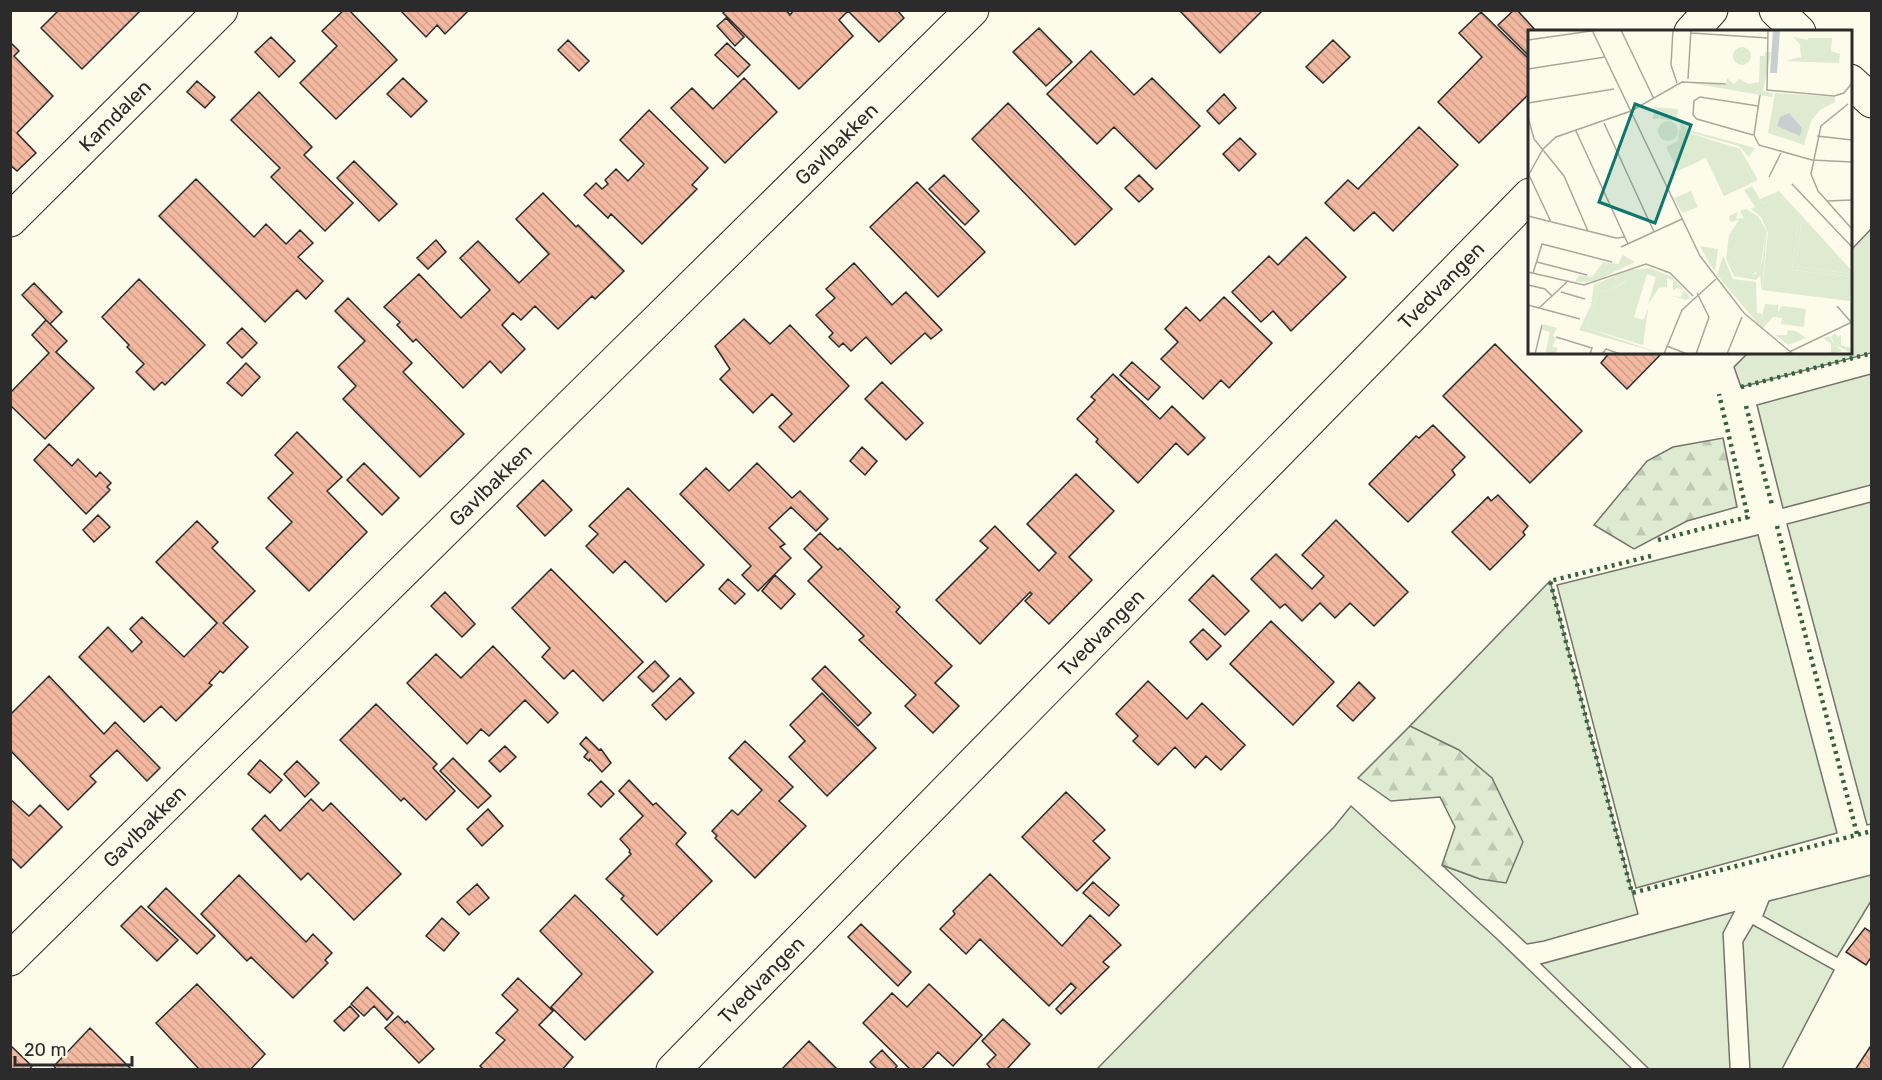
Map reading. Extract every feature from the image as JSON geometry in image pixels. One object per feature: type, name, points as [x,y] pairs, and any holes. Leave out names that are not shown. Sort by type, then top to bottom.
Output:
[{"type":"street","name":"Kamdalen","points":[[10,220],[221,10]]},
{"type":"street","name":"Gavlbakken","points":[[10,959],[972,10]]},
{"type":"street","points":[[1693,30],[1711,10]]},
{"type":"street","points":[[1776,10],[1797,30]]},
{"type":"street","points":[[1852,82],[1872,101]]},
{"type":"street","name":"Tvedvangen","points":[[673,1070],[1006,727],[1528,197]]},
{"type":"green space","points":[[1871,229],[1871,353],[1741,387],[1734,367],[1747,354],[1852,354],[1852,249]]},
{"type":"green space","points":[[1871,374],[1871,485],[1783,508],[1757,405]]},
{"type":"green space","points":[[1723,438],[1737,507],[1687,521],[1634,549],[1594,525],[1647,461],[1673,447]]},
{"type":"green space","points":[[1871,502],[1872,824],[1867,825],[1787,524]]},
{"type":"green space","points":[[1758,535],[1837,833],[1636,888],[1557,585]]},
{"type":"green space","points":[[1550,581],[1638,914],[1527,944],[1442,865],[1480,879],[1410,726]]},
{"type":"green space","points":[[1410,726],[1459,750],[1492,778],[1523,842],[1506,883],[1480,879],[1442,865],[1455,827],[1440,797],[1391,801],[1358,778]]},
{"type":"green space","points":[[1351,806],[1496,938],[1632,1069],[1097,1069],[1334,827]]},
{"type":"green space","points":[[1871,875],[1871,901],[1837,957],[1763,916],[1769,901]]},
{"type":"green space","points":[[1734,912],[1723,933],[1730,1069],[1649,1069],[1541,964]]},
{"type":"green space","points":[[1753,925],[1834,970],[1782,1069],[1750,1069],[1743,942]]},
{"type":"building","points":[[59,10],[141,10],[82,69],[41,28]]},
{"type":"building","points":[[344,10],[349,10],[397,60],[336,119],[300,83],[337,46],[322,31]]},
{"type":"building","points":[[400,10],[469,10],[445,34],[437,25],[426,37]]},
{"type":"building","points":[[726,10],[786,10],[790,15],[794,10],[897,10],[904,18],[879,42],[848,11],[839,20],[853,36],[799,89],[723,13]]},
{"type":"building","points":[[1179,10],[1263,10],[1220,53]]},
{"type":"building","points":[[1514,10],[1517,10],[1535,30],[1528,30],[1528,55],[1498,25]]},
{"type":"building","points":[[1481,12],[1528,58],[1528,95],[1479,143],[1438,102],[1482,57],[1459,33]]},
{"type":"building","points":[[726,18],[744,37],[735,46],[717,26]]},
{"type":"building","points":[[1039,28],[1072,62],[1046,86],[1013,52]]},
{"type":"building","points":[[271,37],[295,61],[279,77],[255,52]]},
{"type":"building","points":[[568,40],[589,61],[579,71],[558,50]]},
{"type":"building","points":[[1333,40],[1350,57],[1323,83],[1306,67]]},
{"type":"building","points":[[10,42],[19,51],[14,56],[53,96],[17,133],[36,153],[17,171],[10,165]]},
{"type":"building","points":[[727,43],[750,65],[738,77],[715,55]]},
{"type":"building","points":[[1091,51],[1134,95],[1152,78],[1200,126],[1156,169],[1114,127],[1097,144],[1047,94]]},
{"type":"building","points":[[403,78],[427,101],[411,117],[387,94]]},
{"type":"building","points":[[744,78],[777,112],[725,163],[671,108],[692,88],[713,109]]},
{"type":"building","points":[[197,81],[215,97],[205,108],[187,92]]},
{"type":"building","points":[[259,92],[312,147],[304,155],[353,203],[325,231],[271,177],[280,168],[231,120]]},
{"type":"building","points":[[1224,94],[1236,108],[1219,124],[1207,111]]},
{"type":"building","points":[[1008,103],[1112,209],[1075,245],[972,139]]},
{"type":"building","points":[[649,110],[708,168],[692,185],[697,189],[642,244],[611,214],[608,218],[584,195],[596,183],[602,189],[608,184],[605,180],[616,169],[628,181],[644,164],[620,140]]},
{"type":"building","points":[[1419,127],[1458,165],[1393,231],[1374,212],[1354,231],[1325,203],[1348,180],[1358,189]]},
{"type":"building","points":[[1240,138],[1256,154],[1239,171],[1223,154]]},
{"type":"building","points":[[354,161],[397,204],[379,221],[337,178]]},
{"type":"building","points":[[944,175],[979,211],[965,225],[929,189]]},
{"type":"building","points":[[1139,175],[1153,189],[1139,202],[1125,188]]},
{"type":"building","points":[[196,179],[254,237],[266,224],[286,244],[300,230],[313,243],[298,257],[323,281],[306,299],[297,290],[265,322],[159,216]]},
{"type":"building","points":[[917,182],[985,252],[938,297],[870,227]]},
{"type":"building","points":[[543,193],[624,271],[595,299],[592,296],[558,329],[535,306],[521,320],[513,313],[502,325],[525,349],[501,373],[490,361],[463,388],[416,339],[413,342],[397,325],[400,322],[384,307],[419,274],[461,318],[490,290],[460,258],[478,241],[519,283],[549,254],[516,219]]},
{"type":"building","points":[[1306,237],[1346,277],[1291,331],[1273,311],[1261,322],[1232,292],[1269,256],[1278,265]]},
{"type":"building","points":[[436,240],[446,252],[428,269],[417,258]]},
{"type":"building","points":[[854,263],[892,305],[906,292],[942,330],[931,339],[925,333],[891,364],[866,337],[851,351],[843,343],[839,347],[829,337],[833,333],[816,315],[835,298],[826,289]]},
{"type":"building","points":[[139,279],[205,345],[165,385],[162,382],[154,390],[136,372],[144,364],[102,317]]},
{"type":"building","points":[[34,283],[62,312],[50,324],[22,295]]},
{"type":"building","points":[[1224,297],[1272,343],[1229,388],[1221,380],[1203,399],[1161,359],[1178,342],[1165,329],[1186,307],[1200,321]]},
{"type":"building","points":[[348,298],[412,363],[403,372],[464,434],[420,477],[343,399],[356,386],[338,367],[365,341],[335,311]]},
{"type":"building","points":[[744,319],[770,344],[790,325],[849,386],[794,442],[779,427],[792,414],[772,394],[753,413],[720,379],[730,369],[715,346]]},
{"type":"building","points":[[46,320],[67,341],[56,352],[94,388],[45,439],[10,405],[10,393],[49,353],[32,335]]},
{"type":"building","points":[[242,328],[257,343],[242,358],[227,343]]},
{"type":"building","points":[[1495,344],[1582,431],[1530,483],[1443,396]]},
{"type":"building","points":[[1608,354],[1661,354],[1627,389],[1601,363]]},
{"type":"building","points":[[1132,362],[1160,387],[1148,400],[1120,375]]},
{"type":"building","points":[[246,363],[260,377],[242,396],[227,383]]},
{"type":"building","points":[[1113,374],[1160,419],[1172,406],[1205,438],[1188,455],[1176,443],[1138,483],[1096,442],[1098,439],[1077,419],[1095,400],[1091,397]]},
{"type":"building","points":[[882,382],[923,423],[906,440],[865,399]]},
{"type":"building","points":[[1433,425],[1465,457],[1452,470],[1455,475],[1408,522],[1369,484],[1416,436],[1419,438]]},
{"type":"building","points":[[297,432],[342,477],[327,491],[367,532],[309,591],[266,548],[292,522],[268,498],[293,473],[275,455]]},
{"type":"building","points":[[49,444],[72,466],[78,459],[96,477],[100,472],[111,483],[107,487],[110,490],[86,514],[34,460]]},
{"type":"building","points":[[862,447],[877,461],[865,475],[850,461]]},
{"type":"building","points":[[364,463],[399,498],[382,515],[347,480]]},
{"type":"building","points":[[757,463],[792,498],[800,491],[828,519],[816,531],[791,507],[769,528],[785,544],[780,547],[791,558],[758,591],[742,575],[751,566],[680,494],[706,468],[729,491]]},
{"type":"building","points":[[1076,474],[1114,511],[1069,557],[1092,580],[1049,624],[1025,601],[1032,594],[1030,592],[980,644],[936,600],[988,548],[980,541],[995,526],[1039,571],[1056,553],[1027,524]]},
{"type":"building","points":[[543,480],[572,510],[545,536],[517,506]]},
{"type":"building","points":[[628,488],[704,565],[666,602],[625,561],[613,573],[586,546],[598,534],[589,526]]},
{"type":"building","points":[[1498,495],[1528,526],[1523,532],[1525,535],[1490,570],[1452,532],[1488,497],[1491,501]]},
{"type":"building","points":[[98,515],[110,527],[94,542],[83,530]]},
{"type":"building","points":[[1336,520],[1408,592],[1374,626],[1350,603],[1335,618],[1320,603],[1302,621],[1285,604],[1280,608],[1251,579],[1276,554],[1312,589],[1324,576],[1302,555]]},
{"type":"building","points":[[197,521],[218,542],[212,548],[255,591],[223,623],[248,647],[223,673],[220,671],[209,683],[212,685],[176,721],[161,706],[144,722],[79,657],[108,627],[132,652],[142,642],[130,629],[142,617],[184,657],[217,623],[156,562]]},
{"type":"building","points":[[820,533],[838,550],[840,548],[900,607],[896,612],[952,666],[935,683],[959,706],[933,733],[905,706],[916,695],[859,640],[864,636],[808,581],[822,567],[804,549]]},
{"type":"building","points":[[551,569],[643,662],[603,701],[573,670],[564,679],[542,657],[550,648],[512,608]]},
{"type":"building","points":[[775,575],[795,594],[781,609],[762,591]]},
{"type":"building","points":[[1213,575],[1249,611],[1225,635],[1189,600]]},
{"type":"building","points":[[728,579],[745,594],[735,604],[719,589]]},
{"type":"building","points":[[445,592],[475,624],[462,637],[431,606]]},
{"type":"building","points":[[1271,621],[1334,682],[1293,725],[1230,664]]},
{"type":"building","points":[[1203,629],[1221,646],[1207,660],[1190,642]]},
{"type":"building","points":[[493,646],[558,713],[548,723],[525,700],[489,736],[481,729],[467,744],[407,683],[436,654],[461,678]]},
{"type":"building","points":[[655,661],[669,676],[653,692],[638,677]]},
{"type":"building","points":[[825,666],[871,713],[858,726],[812,679]]},
{"type":"building","points":[[49,676],[104,734],[115,722],[160,768],[147,781],[117,750],[90,776],[96,782],[68,810],[10,750],[10,715]]},
{"type":"building","points":[[680,678],[694,693],[666,720],[652,705]]},
{"type":"building","points":[[1148,681],[1187,719],[1202,703],[1245,745],[1221,770],[1206,756],[1195,768],[1175,747],[1158,765],[1133,741],[1138,736],[1116,714]]},
{"type":"building","points":[[1359,682],[1375,698],[1353,721],[1337,706]]},
{"type":"building","points":[[822,693],[876,748],[827,796],[789,757],[805,741],[790,725]]},
{"type":"building","points":[[376,704],[437,764],[433,768],[455,791],[426,820],[404,798],[401,801],[340,740]]},
{"type":"building","points":[[586,737],[599,750],[601,749],[611,763],[602,772],[590,759],[589,761],[584,757],[588,752],[580,744]]},
{"type":"building","points":[[745,741],[793,787],[779,801],[806,826],[755,878],[715,838],[717,836],[712,831],[732,810],[738,815],[762,790],[729,758]]},
{"type":"building","points":[[505,746],[516,757],[500,772],[489,761]]},
{"type":"building","points":[[453,758],[491,796],[478,808],[440,771]]},
{"type":"building","points":[[260,760],[282,780],[270,793],[248,774]]},
{"type":"building","points":[[297,761],[319,783],[305,797],[284,774]]},
{"type":"building","points":[[629,780],[653,805],[656,803],[686,833],[676,844],[712,881],[657,935],[621,899],[624,896],[606,879],[631,854],[620,839],[643,816],[619,791]]},
{"type":"building","points":[[601,781],[614,794],[601,807],[588,794]]},
{"type":"building","points":[[1066,792],[1105,830],[1093,841],[1110,858],[1077,891],[1022,837]]},
{"type":"building","points":[[10,799],[29,816],[40,805],[62,827],[21,868],[10,857]]},
{"type":"building","points":[[311,799],[323,811],[331,803],[401,874],[354,920],[308,873],[301,880],[252,829],[265,815],[280,831]]},
{"type":"building","points":[[488,809],[503,826],[482,846],[467,829]]},
{"type":"building","points":[[990,874],[1062,946],[1090,915],[1121,945],[1103,962],[1109,967],[1061,1014],[1056,1009],[1076,988],[1071,983],[1049,1006],[980,939],[966,954],[940,929],[955,914],[953,911]]},
{"type":"building","points":[[239,875],[306,942],[313,934],[332,953],[325,960],[328,963],[293,998],[251,957],[247,961],[201,914]]},
{"type":"building","points":[[1093,882],[1119,905],[1109,916],[1083,893]]},
{"type":"building","points":[[477,884],[489,898],[469,915],[457,902]]},
{"type":"building","points":[[166,888],[215,936],[197,954],[148,907]]},
{"type":"building","points":[[575,895],[653,972],[585,1040],[551,1007],[582,974],[540,931]]},
{"type":"building","points":[[141,906],[178,940],[157,961],[121,926]]},
{"type":"building","points":[[442,918],[459,933],[444,951],[426,936]]},
{"type":"building","points":[[861,924],[911,972],[898,986],[848,937]]},
{"type":"building","points":[[1865,928],[1872,933],[1872,956],[1866,965],[1846,952]]},
{"type":"building","points":[[518,978],[553,1011],[539,1025],[573,1057],[562,1070],[484,1070],[480,1066],[505,1040],[496,1033],[518,1010],[502,995]]},
{"type":"building","points":[[197,984],[265,1054],[250,1070],[200,1070],[156,1023]]},
{"type":"building","points":[[929,984],[982,1035],[953,1066],[938,1052],[921,1070],[911,1070],[863,1023],[892,993],[907,1007]]},
{"type":"building","points":[[367,987],[393,1013],[387,1020],[374,1006],[364,1016],[351,1004]]},
{"type":"building","points":[[350,1006],[359,1016],[344,1031],[334,1021]]},
{"type":"building","points":[[398,1016],[405,1023],[407,1021],[434,1049],[419,1063],[385,1028]]},
{"type":"building","points":[[1003,1019],[1030,1044],[1006,1070],[992,1070],[987,1064],[996,1055],[982,1041]]},
{"type":"building","points":[[90,1028],[132,1070],[57,1070],[54,1066]]},
{"type":"building","points":[[809,1041],[838,1070],[781,1070]]},
{"type":"building","points":[[1872,1044],[1872,1070],[1855,1070]]},
{"type":"building","points":[[10,1045],[32,1066],[29,1070],[10,1070]]},
{"type":"building","points":[[882,1050],[897,1066],[894,1070],[878,1070],[870,1062]]},
{"type":"hedge","points":[[1741,387],[1872,353]]},
{"type":"hedge","points":[[1658,540],[1748,517],[1719,394]]},
{"type":"hedge","points":[[1746,406],[1772,505]]},
{"type":"hedge","points":[[1777,526],[1857,834]]},
{"type":"hedge","points":[[1651,556],[1550,581],[1632,893],[1872,831]]}]
